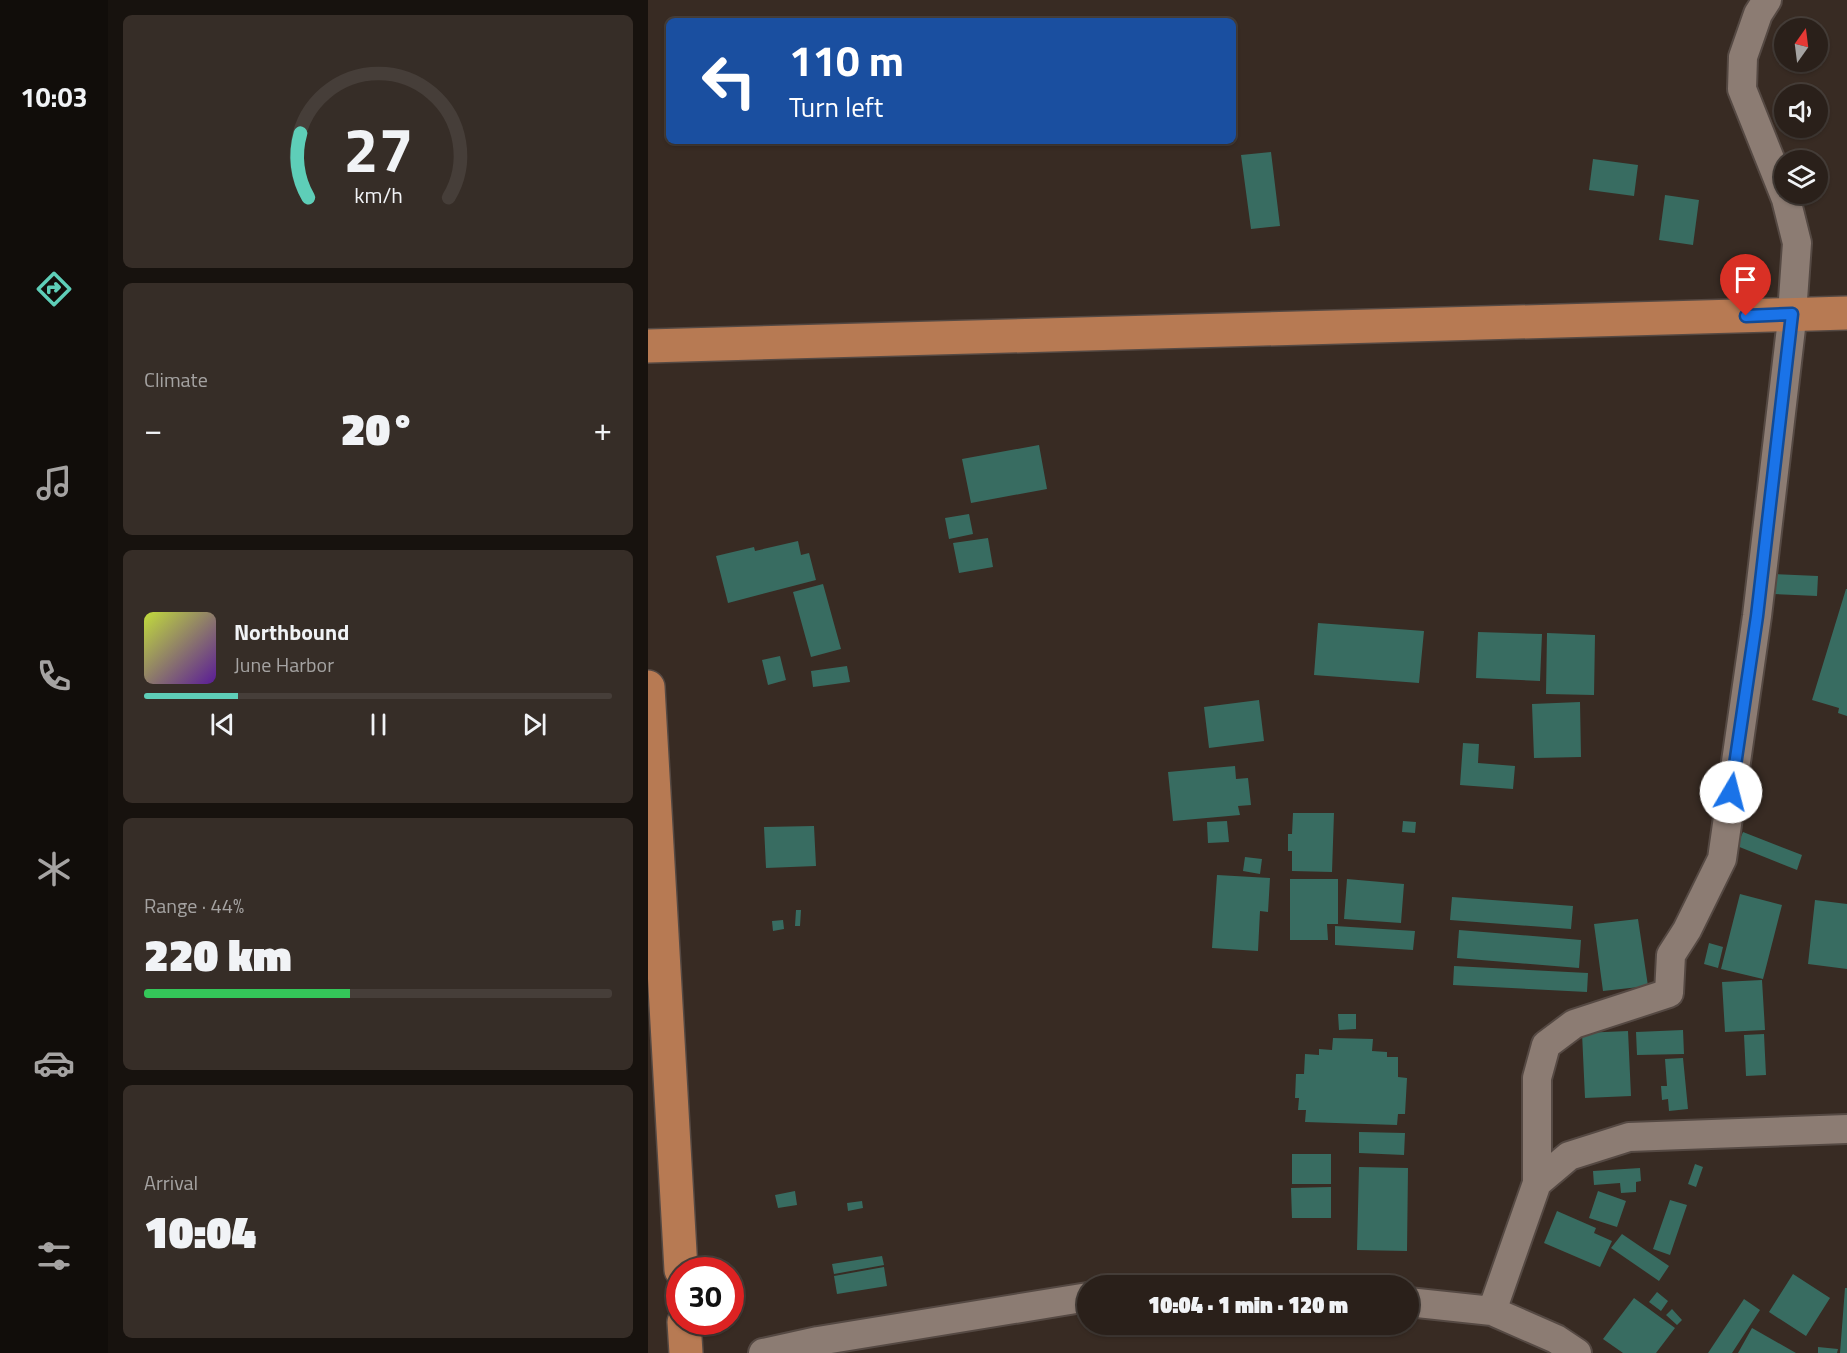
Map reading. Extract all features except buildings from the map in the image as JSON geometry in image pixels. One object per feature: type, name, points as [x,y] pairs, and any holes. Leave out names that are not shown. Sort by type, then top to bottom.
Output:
[{"type":"main road","points":[[648,346],[1847,313]]},
{"type":"main road","points":[[648,687],[680,1257]]},
{"type":"main road","points":[[685,1335],[686,1353]]},
{"type":"street","points":[[1492,1311],[1536,1183],[1537,1078],[1546,1045],[1574,1024],[1669,993],[1671,955],[1687,930],[1722,859],[1757,616],[1792,314],[1797,243],[1786,200],[1742,89],[1743,57],[1758,14],[1767,0]]},
{"type":"street","points":[[1536,1183],[1569,1156],[1629,1137],[1847,1129]]},
{"type":"street","points":[[763,1353],[818,1341],[1077,1299]]},
{"type":"street","points":[[1419,1303],[1492,1311],[1556,1339],[1577,1353]]},
{"type":"route","points":[[1731,792],[1757,616],[1792,314],[1746,316]]}]
